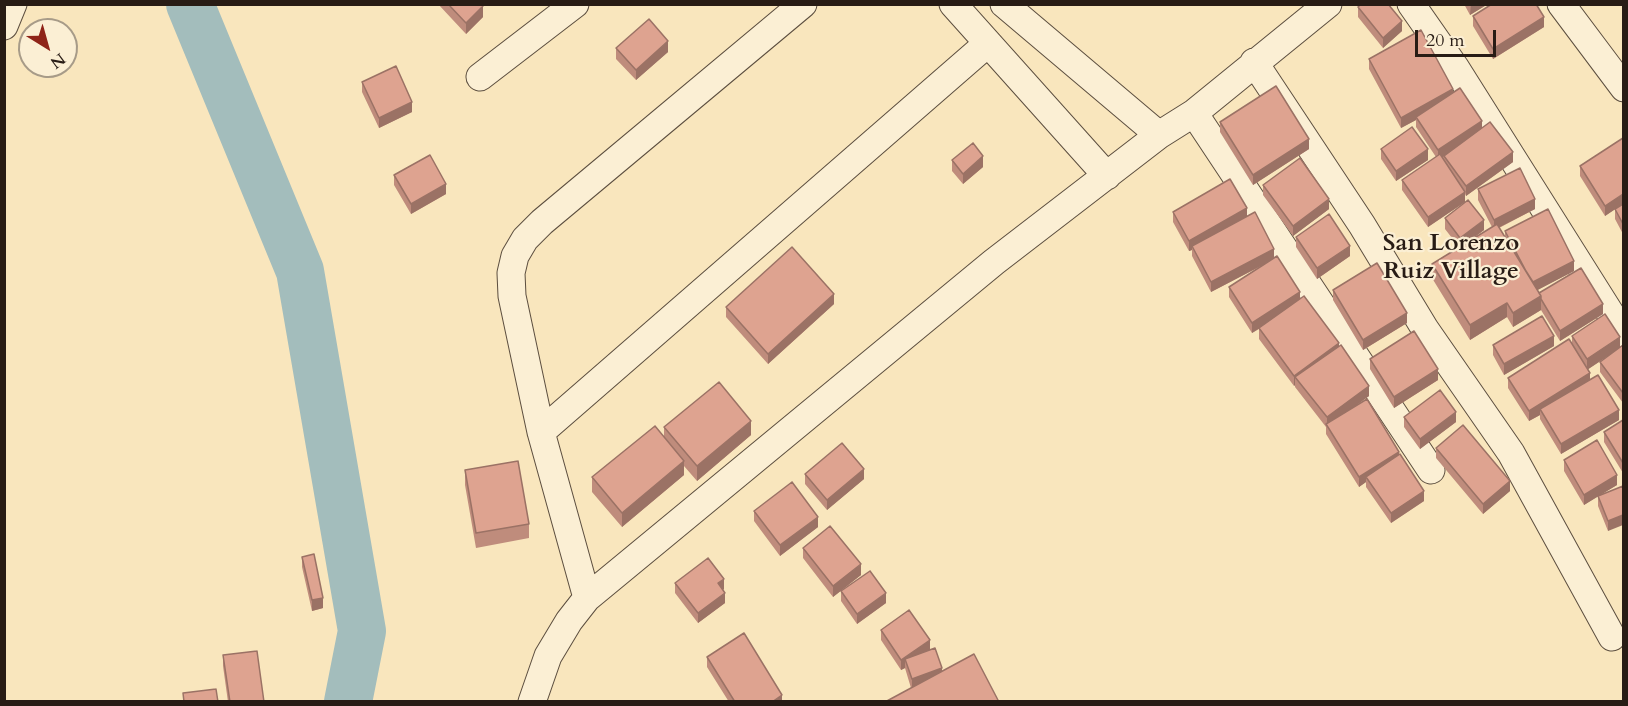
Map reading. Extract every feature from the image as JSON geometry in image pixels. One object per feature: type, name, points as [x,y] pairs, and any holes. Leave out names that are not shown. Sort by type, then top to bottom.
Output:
[{"type":"street","points":[[4,26],[9,21],[13,4]]},
{"type":"street","points":[[480,77],[575,4]]},
{"type":"street","points":[[587,598],[541,432],[512,296],[511,273],[515,256],[525,239],[803,4]]},
{"type":"street","points":[[953,4],[1107,176]]},
{"type":"street","points":[[1004,4],[1159,135]]},
{"type":"street","points":[[532,702],[548,656],[568,621],[587,598],[994,262],[1159,135],[1194,113],[1328,4]]},
{"type":"street","points":[[1411,4],[1455,67],[1623,335]]},
{"type":"street","points":[[1561,4],[1623,88]]},
{"type":"street","points":[[541,432],[987,44]]},
{"type":"street","points":[[1254,62],[1362,225],[1425,329],[1511,453],[1612,636]]},
{"type":"street","points":[[1194,113],[1431,470]]},
{"type":"building","points":[[448,4],[481,4],[483,6],[466,23]]},
{"type":"building","points":[[1361,4],[1388,4],[1402,21],[1383,38],[1358,7]]},
{"type":"building","points":[[1492,4],[1536,4],[1544,17],[1493,49],[1473,16]]},
{"type":"building","points":[[649,19],[668,41],[636,70],[616,48]]},
{"type":"building","points":[[1421,30],[1453,89],[1401,118],[1369,59]]},
{"type":"building","points":[[396,66],[412,102],[379,118],[362,82]]},
{"type":"building","points":[[1276,86],[1309,139],[1253,175],[1220,122]]},
{"type":"building","points":[[1460,88],[1482,121],[1438,150],[1416,117]]},
{"type":"building","points":[[1490,122],[1513,152],[1466,186],[1444,156]]},
{"type":"building","points":[[1412,127],[1428,149],[1396,171],[1381,149]]},
{"type":"building","points":[[1623,138],[1623,194],[1605,206],[1580,166]]},
{"type":"building","points":[[973,143],[983,156],[963,174],[952,160]]},
{"type":"building","points":[[1440,154],[1465,192],[1428,217],[1402,180]]},
{"type":"building","points":[[430,155],[446,184],[411,204],[394,175]]},
{"type":"building","points":[[1300,158],[1329,199],[1293,226],[1263,185]]},
{"type":"building","points":[[1520,168],[1535,199],[1494,220],[1478,189]]},
{"type":"building","points":[[1230,179],[1247,208],[1189,241],[1173,212]]},
{"type":"building","points":[[1468,200],[1484,220],[1460,238],[1445,218]]},
{"type":"building","points":[[1623,204],[1623,224],[1615,209]]},
{"type":"building","points":[[1548,209],[1574,261],[1533,282],[1505,231]]},
{"type":"building","points":[[1255,212],[1274,249],[1211,282],[1192,246]]},
{"type":"building","points":[[1329,214],[1350,246],[1317,268],[1296,237]]},
{"type":"building","points":[[1497,224],[1541,296],[1513,313],[1507,303],[1470,325],[1432,264]]},
{"type":"building","points":[[792,247],[834,294],[768,354],[726,307]]},
{"type":"building","points":[[1277,256],[1300,292],[1252,323],[1229,287]]},
{"type":"building","points":[[1377,263],[1407,313],[1363,340],[1333,290]]},
{"type":"building","points":[[1581,268],[1603,304],[1560,331],[1539,293]]},
{"type":"building","points":[[1304,296],[1339,343],[1294,376],[1259,328]]},
{"type":"building","points":[[1605,314],[1620,337],[1587,359],[1572,336]]},
{"type":"building","points":[[1542,316],[1554,336],[1504,364],[1493,345]]},
{"type":"building","points":[[1414,331],[1438,369],[1394,397],[1370,359]]},
{"type":"building","points":[[1569,339],[1590,373],[1529,411],[1508,378]]},
{"type":"building","points":[[1341,345],[1369,386],[1327,417],[1295,377]]},
{"type":"building","points":[[1623,345],[1623,393],[1600,362]]},
{"type":"building","points":[[1598,375],[1619,410],[1561,444],[1540,409]]},
{"type":"building","points":[[719,382],[751,421],[697,466],[664,427]]},
{"type":"building","points":[[1440,390],[1456,412],[1420,439],[1404,417]]},
{"type":"building","points":[[1367,399],[1399,452],[1359,477],[1326,424]]},
{"type":"building","points":[[1623,420],[1623,463],[1604,432]]},
{"type":"building","points":[[1463,425],[1510,481],[1483,504],[1436,448]]},
{"type":"building","points":[[655,426],[684,461],[622,513],[592,477]]},
{"type":"building","points":[[1597,440],[1617,475],[1584,495],[1564,460]]},
{"type":"building","points":[[842,443],[864,469],[827,500],[805,474]]},
{"type":"building","points":[[1400,454],[1424,491],[1391,513],[1366,477]]},
{"type":"building","points":[[518,461],[529,524],[476,533],[465,470]]},
{"type":"building","points":[[792,482],[818,517],[780,545],[754,511]]},
{"type":"building","points":[[1623,486],[1623,515],[1608,521],[1598,496]]},
{"type":"building","points":[[830,526],[861,564],[833,586],[803,548]]},
{"type":"building","points":[[314,554],[323,598],[312,600],[302,557]]},
{"type":"building","points":[[708,558],[724,579],[718,583],[725,593],[698,613],[675,583]]},
{"type":"building","points":[[870,571],[886,593],[857,614],[841,591]]},
{"type":"building","points":[[909,610],[930,640],[901,660],[881,630]]},
{"type":"building","points":[[744,633],[782,695],[772,702],[735,702],[707,657]]},
{"type":"building","points":[[935,648],[942,668],[912,679],[905,659]]},
{"type":"building","points":[[257,651],[264,702],[230,702],[223,655]]},
{"type":"building","points":[[974,654],[999,702],[885,702]]},
{"type":"building","points":[[216,689],[218,702],[184,702],[183,693]]},
{"type":"waterway","points":[[190,4],[300,271],[362,631],[348,702]]},
{"type":"district","name":"San Lorenzo Ruiz Village","points":[[1451,258]]}]
